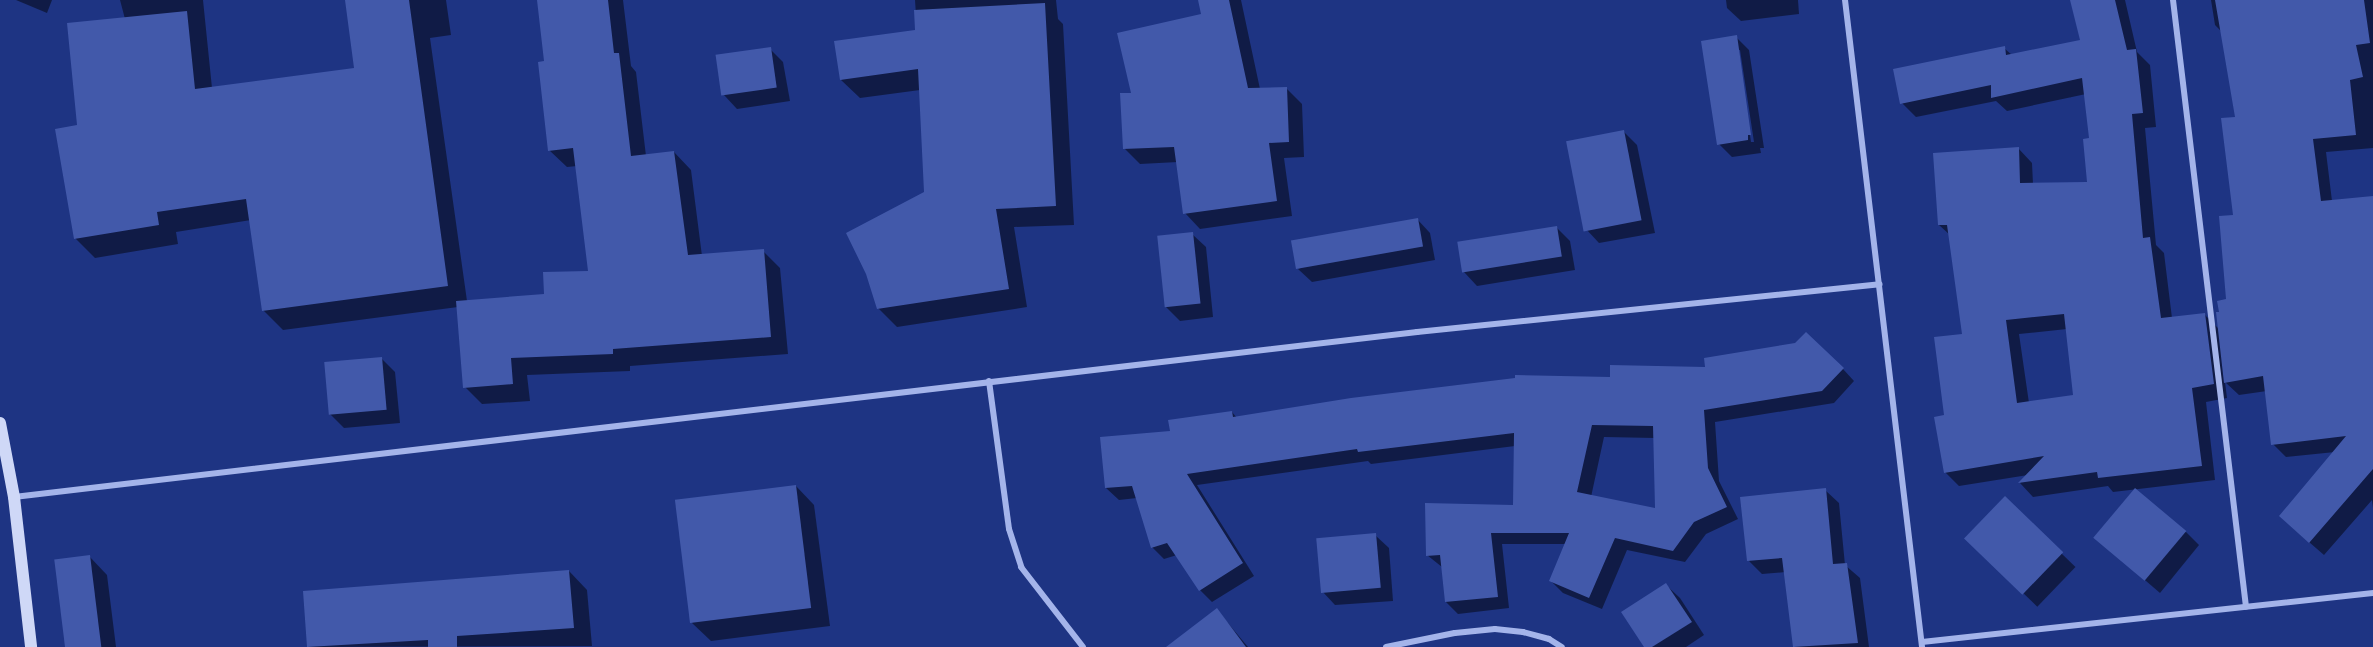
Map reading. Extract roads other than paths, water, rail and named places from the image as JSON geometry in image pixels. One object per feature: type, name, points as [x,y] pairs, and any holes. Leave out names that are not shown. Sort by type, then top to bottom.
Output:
[{"type":"street","points":[[1845,0],[1922,644],[2373,593]]},
{"type":"street","points":[[2173,0],[2246,607]]},
{"type":"street","points":[[15,497],[1417,332],[1880,284]]},
{"type":"street","points":[[989,381],[1009,529],[1021,567],[1083,647]]},
{"type":"street","points":[[0,423],[15,497],[31,647]]},
{"type":"street","points":[[1386,647],[1455,633],[1495,629],[1523,632],[1549,639],[1562,647]]}]
